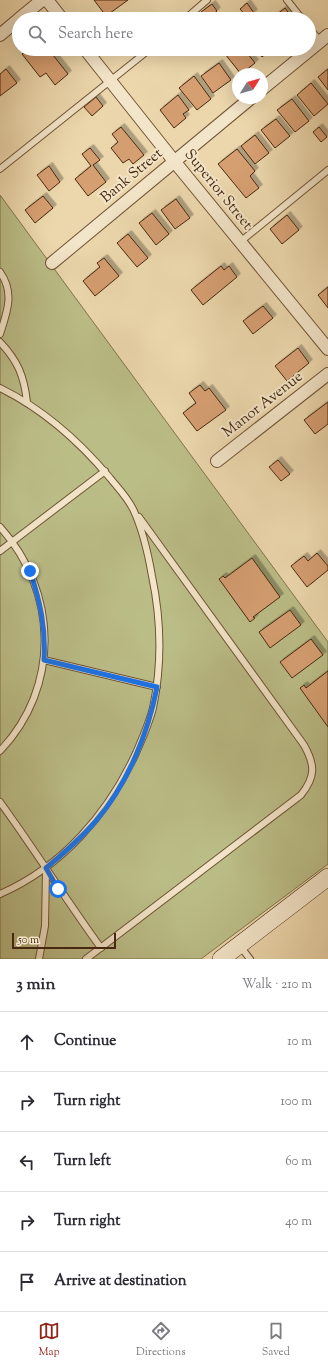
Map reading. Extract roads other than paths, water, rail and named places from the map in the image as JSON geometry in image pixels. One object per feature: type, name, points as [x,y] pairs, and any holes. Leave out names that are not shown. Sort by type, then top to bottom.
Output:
[{"type":"street","points":[[27,12],[42,0]]},
{"type":"street","points":[[47,0],[56,12]]},
{"type":"street","points":[[0,35],[12,25]]},
{"type":"street","points":[[316,45],[324,38]]},
{"type":"street","name":"Superior Street","points":[[90,56],[328,350]]},
{"type":"street","points":[[268,84],[302,56]]},
{"type":"street","name":"Bank Street","points":[[52,263],[244,104]]},
{"type":"street","name":"Manor Avenue","points":[[217,461],[328,374]]},
{"type":"street","points":[[221,959],[328,877]]},
{"type":"lane","points":[[193,12],[207,0]]},
{"type":"lane","points":[[287,0],[296,12]]},
{"type":"lane","points":[[0,169],[141,56]]},
{"type":"lane","points":[[240,242],[328,170]]},
{"type":"lane","points":[[0,272],[7,284],[9,292],[9,306],[0,334]]},
{"type":"lane","points":[[0,342],[16,362],[25,381],[27,402]]},
{"type":"lane","points":[[0,388],[27,402],[59,426],[79,443],[105,471],[304,744],[311,758],[313,771],[309,784],[301,795],[86,959]]},
{"type":"lane","points":[[0,550],[105,471]]},
{"type":"lane","points":[[0,894],[34,877],[46,868],[95,821],[114,796],[142,740],[152,710],[157,687],[159,618],[148,552],[142,530],[132,508]]},
{"type":"lane","points":[[0,526],[13,541],[30,571],[38,595],[46,639],[44,660],[37,691],[28,714],[14,736],[0,751]]},
{"type":"lane","points":[[44,660],[157,687]]},
{"type":"lane","points":[[0,802],[36,851],[101,948]]},
{"type":"lane","points":[[39,959],[45,926],[46,868]]},
{"type":"lane","points":[[239,945],[250,959]]}]
